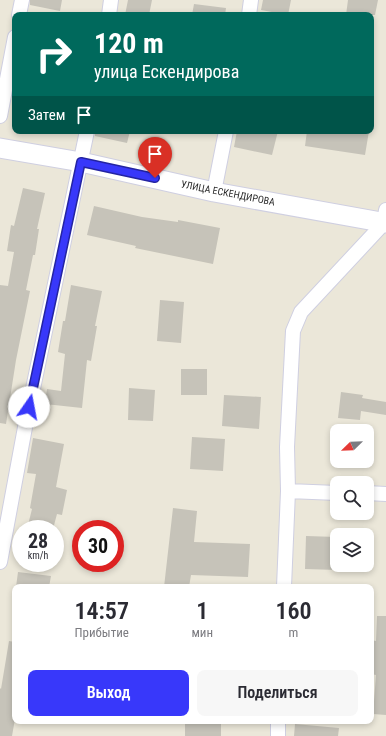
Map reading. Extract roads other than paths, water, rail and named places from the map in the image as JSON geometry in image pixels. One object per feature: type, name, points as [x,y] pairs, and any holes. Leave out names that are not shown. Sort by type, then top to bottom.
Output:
[{"type":"street","points":[[20,12],[22,0]]},
{"type":"street","points":[[109,12],[111,0]]},
{"type":"street","points":[[249,12],[251,0]]},
{"type":"street","points":[[0,116],[12,52]]},
{"type":"street","points":[[0,562],[26,422],[86,134]]},
{"type":"street","points":[[214,192],[225,134]]},
{"type":"street","name":"УЛИЦА ЕСКЕНДИРОВА","points":[[0,148],[81,162],[214,192],[385,219]]},
{"type":"street","points":[[284,584],[288,491],[287,447],[293,331],[301,312],[385,219]]},
{"type":"street","points":[[288,491],[330,493]]},
{"type":"street","points":[[374,493],[386,494]]},
{"type":"street","points":[[278,724],[278,736]]}]
